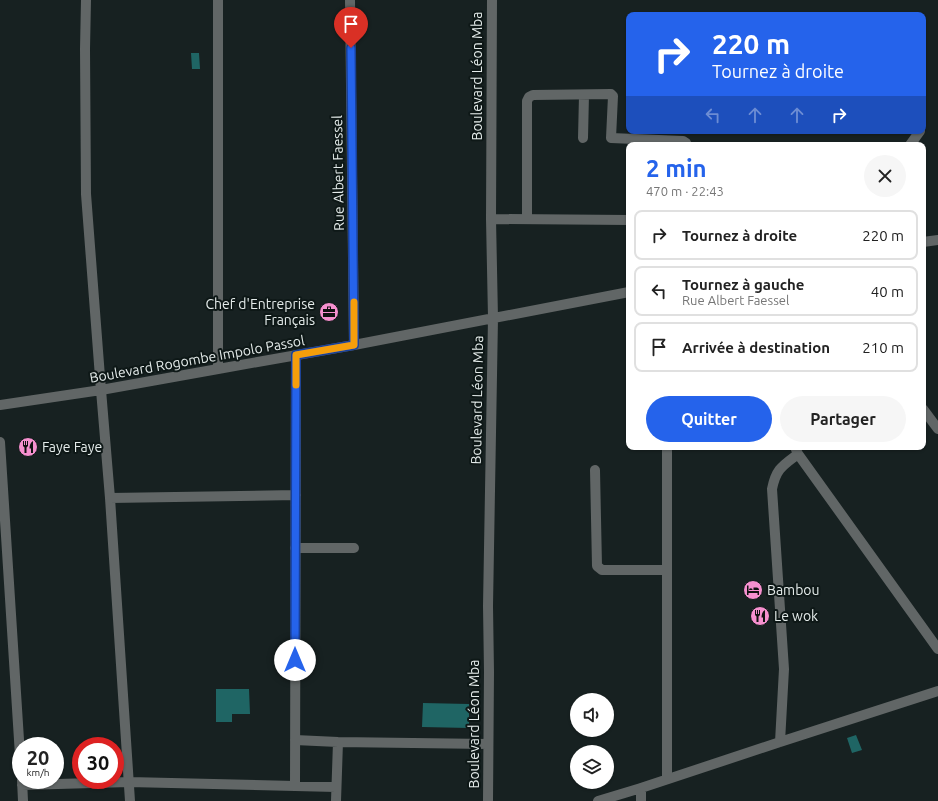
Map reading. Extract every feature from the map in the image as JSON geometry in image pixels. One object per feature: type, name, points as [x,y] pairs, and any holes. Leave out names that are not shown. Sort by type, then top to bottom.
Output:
[{"type":"street","points":[[86,0],[86,194],[110,498],[130,801]]},
{"type":"street","points":[[218,0],[218,369]]},
{"type":"street","name":"Rue Albert Faessel","points":[[350,0],[354,345]]},
{"type":"street","name":"Boulevard Léon Mba","points":[[488,801],[488,606],[493,318],[491,219],[492,0]]},
{"type":"street","points":[[527,219],[527,100],[533,95],[612,94],[611,138],[684,142]]},
{"type":"street","points":[[583,138],[584,95]]},
{"type":"street","points":[[491,219],[626,220]]},
{"type":"street","points":[[926,242],[938,240]]},
{"type":"street","name":"Boulevard Rogombe Impolo Passol","points":[[0,405],[101,390],[354,345],[626,293]]},
{"type":"street","points":[[295,786],[296,355]]},
{"type":"street","points":[[926,413],[938,429]]},
{"type":"street","points":[[0,442],[19,737]]},
{"type":"street","points":[[667,450],[667,779]]},
{"type":"street","points":[[780,742],[784,669],[772,489],[774,478],[780,467],[796,451],[938,649]]},
{"type":"street","points":[[595,470],[597,566],[602,570],[667,570]]},
{"type":"street","points":[[110,498],[296,495]]},
{"type":"street","points":[[295,548],[354,548]]},
{"type":"street","points":[[598,801],[938,691]]},
{"type":"street","points":[[296,740],[488,744]]},
{"type":"street","points":[[336,801],[338,742]]},
{"type":"street","points":[[64,782],[336,787]]},
{"type":"street","points":[[641,788],[641,801]]},
{"type":"street","points":[[22,789],[23,801]]},
{"type":"water","points":[[191,53],[199,53],[200,69],[192,69]]},
{"type":"water","points":[[216,689],[249,689],[250,714],[232,714],[232,722],[216,722]]},
{"type":"water","points":[[423,703],[469,704],[469,728],[422,727]]},
{"type":"water","points":[[856,735],[862,750],[852,753],[847,738]]},
{"type":"slow traffic","points":[[296,385],[296,355],[354,345],[354,302]]},
{"type":"place","name":"Chef d'Entreprise Français","points":[[329,312]]},
{"type":"place","name":"Faye Faye","points":[[28,447]]},
{"type":"place","name":"Bambou","points":[[753,590]]},
{"type":"place","name":"Le wok","points":[[760,616]]},
{"type":"route","points":[[295,660],[296,355],[354,345],[351,48]]}]
